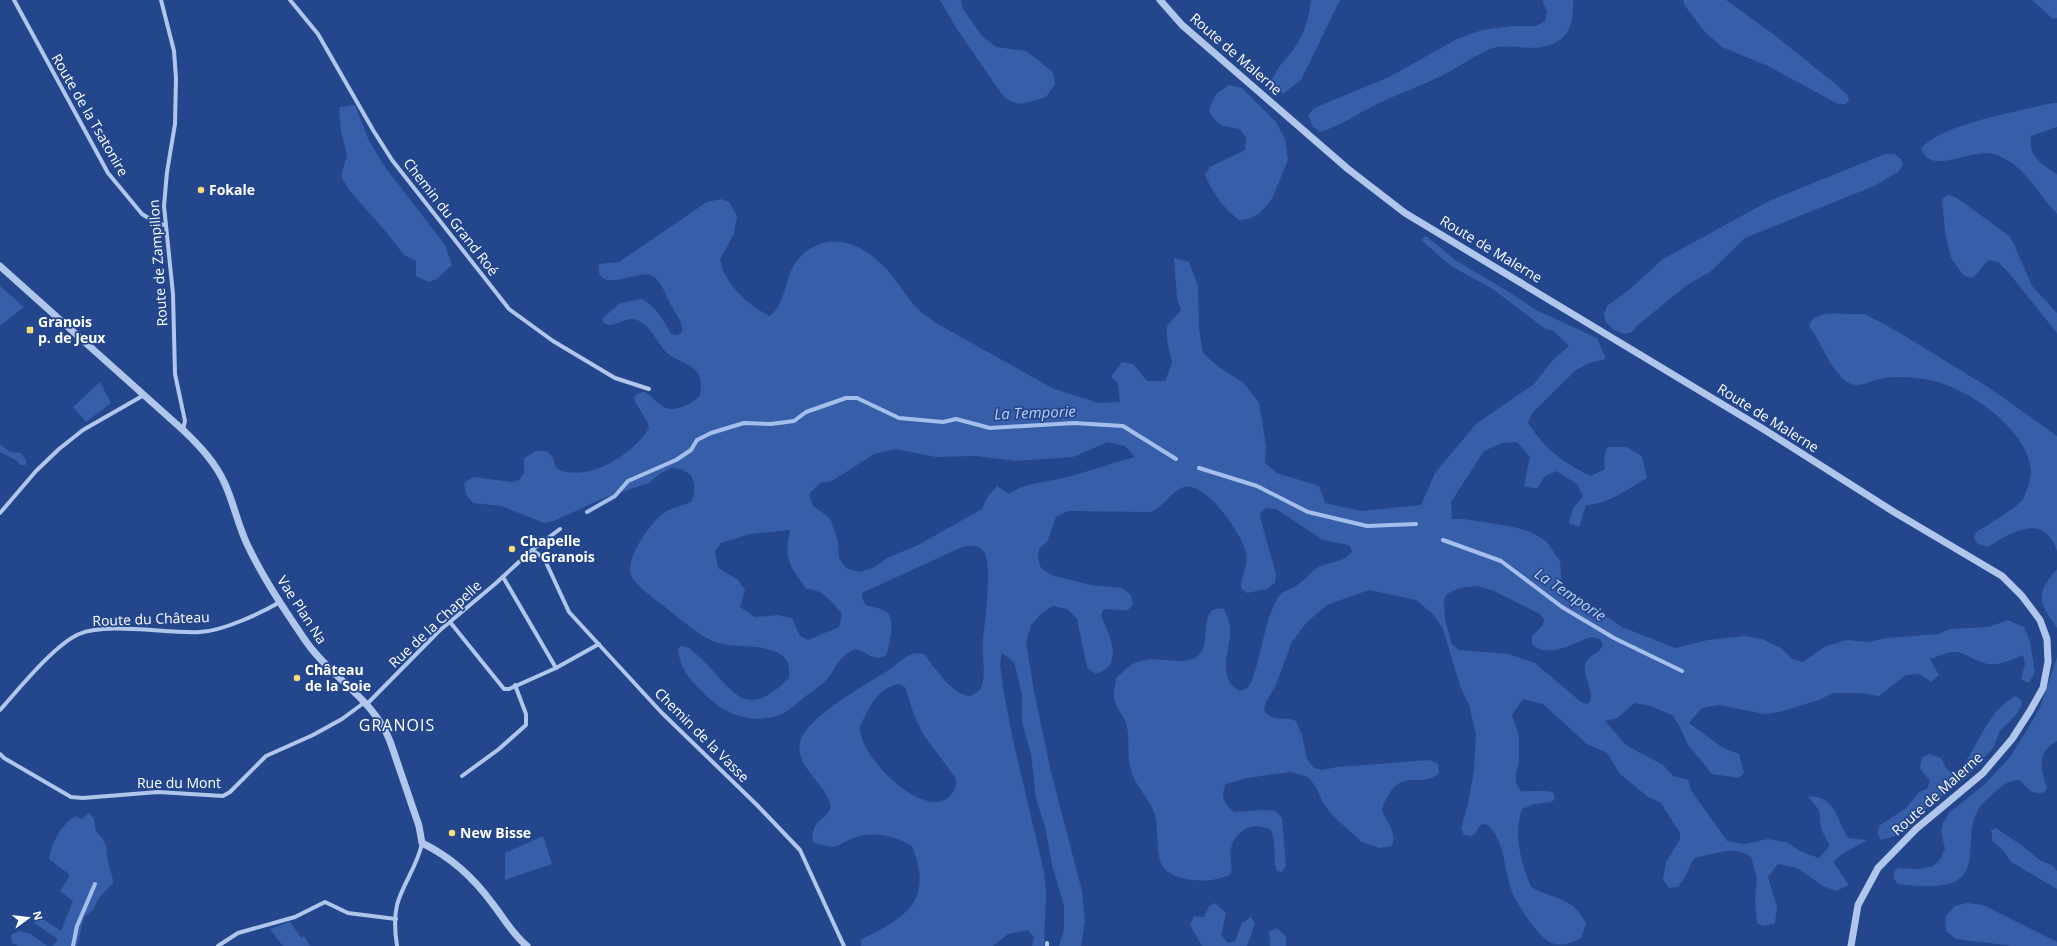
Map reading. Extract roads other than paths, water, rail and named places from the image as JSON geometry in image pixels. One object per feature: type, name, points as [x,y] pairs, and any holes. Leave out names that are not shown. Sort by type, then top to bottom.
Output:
[{"type":"street","name":"Route de la Tsatonire","points":[[14,0],[108,173],[142,214],[158,224],[165,225]]},
{"type":"street","name":"Route de Zampillon","points":[[161,0],[173,45],[176,78],[175,124],[164,199],[165,225],[172,282],[175,374],[185,421],[183,430]]},
{"type":"street","name":"Chemin du Grand Roé","points":[[290,0],[318,34],[392,160],[509,309],[553,341],[615,378],[649,389]]},
{"type":"street","name":"Route de Malerne","points":[[1160,0],[1182,25],[1336,159],[1405,213],[1760,427],[1894,512],[2002,576],[2022,596],[2040,620],[2047,639],[2048,662],[2043,688],[2030,712],[2012,739],[1983,773],[1916,829],[1878,868],[1858,905],[1851,946]]},
{"type":"street","name":"Vae Plan Na","points":[[0,266],[183,430],[202,449],[219,472],[247,544],[280,602],[318,658],[366,704],[384,728],[420,826],[422,843]]},
{"type":"street","points":[[0,513],[36,471],[59,449],[83,430],[144,395]]},
{"type":"street","name":"Rue de la Chapelle","points":[[366,704],[450,622],[532,550],[560,528]]},
{"type":"street","name":"Chemin de la Vasse","points":[[532,550],[544,558],[569,612],[661,712],[757,805],[800,850],[844,946]]},
{"type":"street","points":[[503,576],[556,668]]},
{"type":"street","name":"Route du Château","points":[[0,710],[53,653],[65,642],[80,634],[100,630],[210,631],[254,615],[280,602]]},
{"type":"street","points":[[450,622],[501,686],[506,689],[556,668],[599,644]]},
{"type":"street","points":[[462,776],[526,725],[526,714],[515,685]]},
{"type":"street","name":"Rue du Mont","points":[[0,754],[4,758],[71,797],[83,798],[158,792],[223,796],[230,792],[268,754],[314,735],[366,704]]},
{"type":"street","points":[[396,946],[397,905],[419,858],[422,843],[452,861],[472,878],[494,904],[512,933],[524,945]]},
{"type":"street","points":[[218,946],[238,933],[295,917],[325,902],[348,913],[396,919]]},
{"type":"waterway","name":"La Temporie","points":[[587,512],[615,496],[628,481],[676,460],[691,450],[697,440],[711,433],[744,423],[771,424],[794,421],[806,412],[846,398],[857,398],[899,418],[943,422],[956,419],[990,428],[1074,423],[1123,426],[1176,459]]},
{"type":"waterway","name":"La Temporie","points":[[1199,468],[1257,486],[1308,512],[1367,526],[1416,524]]},
{"type":"waterway","name":"La Temporie","points":[[1443,540],[1501,561],[1562,607],[1614,638],[1682,671]]},
{"type":"waterway","name":"La Temporie","points":[[73,946],[77,926],[95,884]]},
{"type":"place","name":"Fokale","points":[[201,190]]},
{"type":"place","name":"Granois p. de Jeux","points":[[30,330]]},
{"type":"place","name":"Chapelle de Granois","points":[[512,549]]},
{"type":"place","name":"Château de la Soie","points":[[297,678]]},
{"type":"place","name":"New Bisse","points":[[452,833]]},
{"type":"district","name":"GRANOIS","points":[[397,725]]}]
